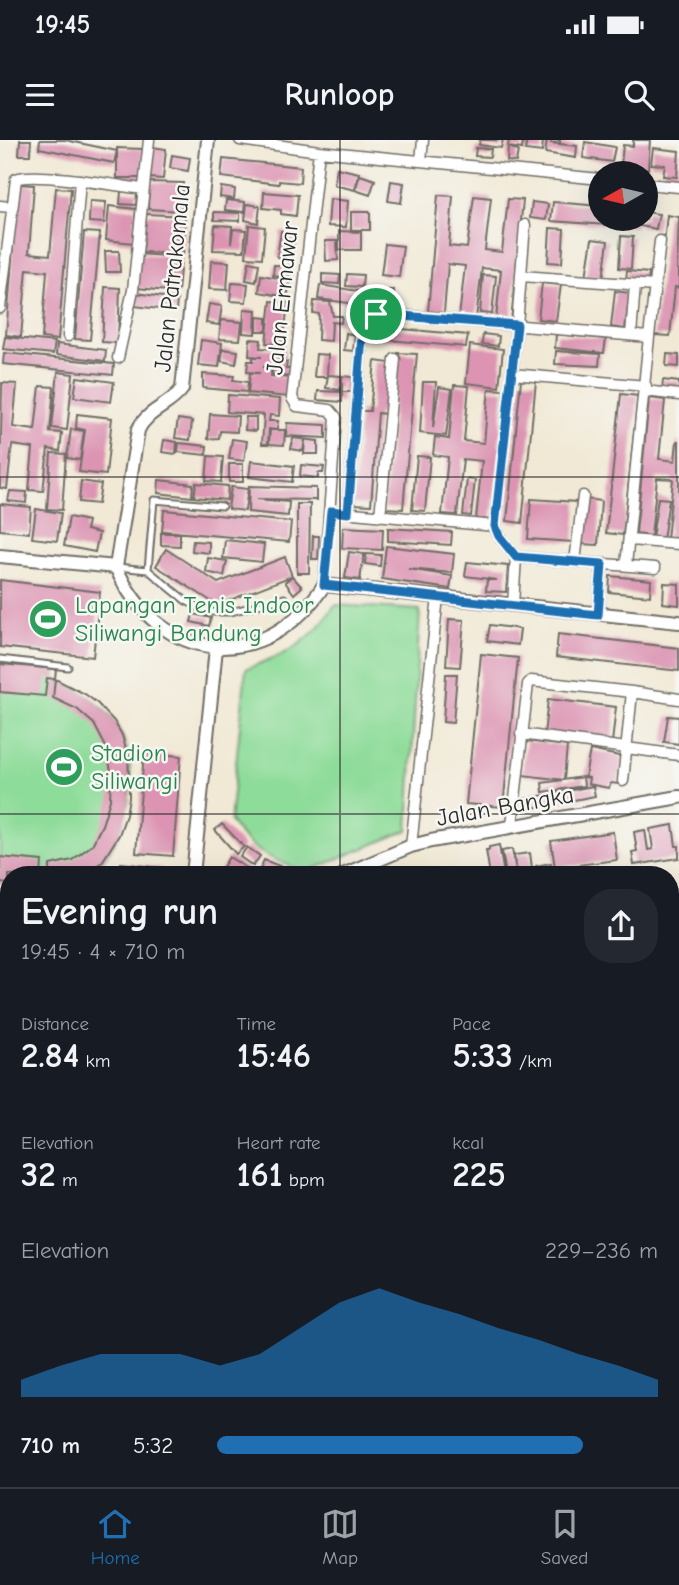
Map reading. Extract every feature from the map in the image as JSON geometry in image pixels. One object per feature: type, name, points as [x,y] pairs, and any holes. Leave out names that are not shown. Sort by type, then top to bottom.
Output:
[{"type":"street","points":[[118,358],[133,290],[149,140]]},
{"type":"street","name":"Jalan Patrakomala","points":[[116,567],[138,430],[145,418],[169,402],[182,389],[208,140]]},
{"type":"street","points":[[240,140],[319,151],[588,178]]},
{"type":"street","points":[[421,161],[423,140]]},
{"type":"street","name":"Jalan Ermawar","points":[[319,151],[292,398],[297,406],[330,410],[336,417],[324,585]]},
{"type":"street","points":[[0,308],[6,207],[14,181],[18,177],[80,180],[143,189]]},
{"type":"street","points":[[68,336],[80,180]]},
{"type":"street","points":[[658,185],[679,187]]},
{"type":"street","points":[[513,606],[516,557],[499,536],[495,526],[525,225]]},
{"type":"street","points":[[626,565],[660,241]]},
{"type":"street","points":[[522,276],[655,286]]},
{"type":"street","points":[[631,335],[635,285]]},
{"type":"street","points":[[348,513],[365,319],[376,314],[386,314],[649,337]]},
{"type":"street","points":[[380,516],[395,359]]},
{"type":"street","points":[[512,374],[645,388],[679,395]]},
{"type":"street","points":[[575,562],[583,496]]},
{"type":"street","points":[[331,511],[495,526]]},
{"type":"street","points":[[630,540],[679,544]]},
{"type":"street","points":[[0,556],[116,567],[133,599],[162,627],[197,644],[216,648],[249,644],[279,631],[304,611],[324,585],[679,622]]},
{"type":"street","points":[[516,557],[655,568]]},
{"type":"street","points":[[598,615],[602,564]]},
{"type":"street","points":[[411,846],[438,597]]},
{"type":"street","points":[[194,866],[216,648]]},
{"type":"street","points":[[512,825],[528,684],[531,681],[679,699]]},
{"type":"street","points":[[624,781],[632,692]]},
{"type":"street","points":[[522,734],[679,755]]},
{"type":"street","name":"Jalan Bangka","points":[[364,866],[411,846],[512,825],[679,797]]},
{"type":"lane","points":[[148,570],[154,500],[222,506]]},
{"type":"lane","points":[[116,567],[148,570],[186,601],[208,612],[231,612],[284,598]]},
{"type":"lane","points":[[0,659],[68,667]]},
{"type":"green space","points":[[335,605],[420,610],[408,830],[321,866],[291,866],[253,847],[230,821],[246,669],[297,646],[325,619]]},
{"type":"green space","name":"Stadion Siliwangi","points":[[0,664],[56,669],[55,679],[95,702],[109,715],[123,737],[130,770],[124,820],[118,836],[98,866],[0,866]]},
{"type":"building","points":[[20,140],[31,140],[30,155],[19,155]]},
{"type":"building","points":[[40,140],[65,140],[117,151],[114,163],[39,148]]},
{"type":"building","points":[[480,140],[503,140],[501,148],[479,145]]},
{"type":"building","points":[[509,140],[523,140],[522,149],[508,147]]},
{"type":"building","points":[[527,140],[543,140],[542,152],[525,150]]},
{"type":"building","points":[[547,140],[560,140],[560,143],[550,143],[577,146],[576,158],[545,153]]},
{"type":"building","points":[[633,140],[650,140],[649,161],[621,161],[623,145],[633,146]]},
{"type":"building","points":[[585,142],[615,147],[612,161],[583,158]]},
{"type":"building","points":[[152,147],[166,149],[163,179],[149,178]]},
{"type":"building","points":[[508,147],[518,151],[516,162],[507,161]]},
{"type":"building","points":[[117,148],[143,149],[143,178],[117,178]]},
{"type":"building","points":[[476,148],[491,149],[490,157],[475,156]]},
{"type":"building","points":[[653,148],[679,151],[677,177],[663,176],[665,165],[651,161]]},
{"type":"building","points":[[172,155],[190,158],[188,171],[170,168]]},
{"type":"building","points":[[223,159],[301,167],[300,183],[279,181],[279,184],[221,177]]},
{"type":"building","points":[[337,168],[359,173],[355,190],[334,185]]},
{"type":"building","points":[[360,175],[375,180],[370,195],[355,190]]},
{"type":"building","points":[[391,181],[404,183],[401,203],[388,201]]},
{"type":"building","points":[[149,182],[183,183],[182,211],[148,209]]},
{"type":"building","points":[[18,184],[34,185],[29,253],[50,255],[56,188],[71,189],[58,340],[42,338],[47,271],[27,269],[21,337],[6,335]]},
{"type":"building","points":[[221,187],[235,189],[234,199],[220,197]]},
{"type":"building","points":[[121,191],[137,192],[136,205],[120,204]]},
{"type":"building","points":[[264,192],[298,195],[296,216],[281,214],[281,210],[263,208]]},
{"type":"building","points":[[438,195],[453,196],[449,246],[467,248],[474,196],[491,198],[485,250],[502,252],[508,199],[523,200],[511,322],[496,320],[501,270],[482,268],[476,319],[459,317],[465,266],[448,264],[444,313],[428,311]]},
{"type":"building","points":[[330,199],[348,201],[346,227],[328,226]]},
{"type":"building","points":[[226,200],[245,202],[244,212],[225,210]]},
{"type":"building","points":[[90,201],[106,202],[104,223],[89,222]]},
{"type":"building","points":[[532,202],[548,204],[546,220],[530,218]]},
{"type":"building","points":[[553,202],[588,205],[588,224],[551,221]]},
{"type":"building","points":[[247,204],[260,206],[258,223],[245,220]]},
{"type":"building","points":[[109,206],[136,209],[133,243],[106,240]]},
{"type":"building","points":[[214,212],[240,213],[240,221],[214,220]]},
{"type":"building","points":[[351,212],[370,212],[370,230],[351,230]]},
{"type":"building","points":[[146,214],[185,216],[183,254],[143,252]]},
{"type":"building","points":[[667,215],[679,217],[679,288],[675,287],[670,336],[654,335]]},
{"type":"building","points":[[215,225],[232,226],[231,243],[233,229],[246,230],[244,251],[213,250]]},
{"type":"building","points":[[249,225],[265,227],[262,258],[246,257]]},
{"type":"building","points":[[550,228],[564,229],[562,263],[548,262]]},
{"type":"building","points":[[281,231],[295,234],[292,259],[277,257]]},
{"type":"building","points":[[339,231],[361,232],[361,250],[339,250]]},
{"type":"building","points":[[84,232],[100,233],[90,340],[75,339]]},
{"type":"building","points":[[621,236],[633,237],[631,269],[619,268]]},
{"type":"building","points":[[592,239],[608,241],[603,279],[586,277]]},
{"type":"building","points":[[325,241],[337,241],[338,260],[326,261]]},
{"type":"building","points":[[385,244],[403,246],[399,277],[381,275]]},
{"type":"building","points":[[105,251],[119,251],[120,272],[106,272]]},
{"type":"building","points":[[140,254],[181,257],[178,292],[137,288]]},
{"type":"building","points":[[211,261],[229,262],[227,290],[209,289]]},
{"type":"building","points":[[249,262],[259,264],[256,282],[246,280]]},
{"type":"building","points":[[274,265],[290,266],[289,277],[273,275]]},
{"type":"building","points":[[627,271],[649,273],[648,282],[626,280]]},
{"type":"building","points":[[322,274],[340,275],[339,284],[322,283]]},
{"type":"building","points":[[347,274],[363,275],[362,287],[346,286]]},
{"type":"building","points":[[261,275],[290,280],[287,297],[259,292]]},
{"type":"building","points":[[483,275],[496,276],[492,314],[480,313]]},
{"type":"building","points":[[232,283],[248,284],[246,302],[230,301]]},
{"type":"building","points":[[542,283],[561,285],[556,321],[538,319]]},
{"type":"building","points":[[320,285],[358,291],[356,304],[318,299]]},
{"type":"building","points":[[105,287],[120,288],[118,343],[102,342]]},
{"type":"building","points":[[379,290],[394,290],[394,305],[378,305]]},
{"type":"building","points":[[615,291],[630,293],[625,329],[611,327]]},
{"type":"building","points":[[136,293],[177,299],[176,311],[134,306]]},
{"type":"building","points":[[271,301],[288,303],[283,345],[266,343]]},
{"type":"building","points":[[314,301],[330,302],[333,316],[342,316],[341,323],[332,322],[331,341],[318,340],[319,314],[313,313]]},
{"type":"building","points":[[209,304],[222,306],[219,325],[206,323]]},
{"type":"building","points":[[244,309],[256,310],[255,334],[243,333]]},
{"type":"building","points":[[257,317],[267,318],[267,331],[257,331]]},
{"type":"building","points":[[221,320],[242,322],[240,340],[219,339]]},
{"type":"building","points":[[368,326],[468,335],[466,347],[367,338]]},
{"type":"building","points":[[346,333],[355,335],[353,351],[344,350]]},
{"type":"building","points":[[483,334],[499,336],[498,346],[482,344]]},
{"type":"building","points":[[556,334],[606,339],[604,353],[555,348]]},
{"type":"building","points":[[5,337],[55,342],[53,354],[3,349]]},
{"type":"building","points":[[250,339],[261,340],[260,348],[273,349],[272,367],[263,367],[271,368],[271,376],[291,378],[289,397],[248,393],[250,373],[260,373],[247,372],[248,361],[253,361],[253,357],[262,357],[249,356]]},
{"type":"building","points":[[201,340],[222,343],[219,367],[198,365]]},
{"type":"building","points":[[57,344],[106,350],[105,361],[56,355]]},
{"type":"building","points":[[470,345],[503,349],[499,387],[466,383]]},
{"type":"building","points":[[275,346],[285,347],[284,362],[287,362],[286,369],[292,369],[291,377],[272,375]]},
{"type":"building","points":[[223,349],[238,351],[236,364],[221,361]]},
{"type":"building","points":[[556,351],[600,354],[599,366],[555,364]]},
{"type":"building","points":[[4,353],[114,364],[113,375],[3,364]]},
{"type":"building","points":[[398,353],[417,354],[403,509],[384,508]]},
{"type":"building","points":[[316,354],[328,355],[327,377],[314,377]]},
{"type":"building","points":[[667,354],[679,355],[679,367],[666,366]]},
{"type":"building","points":[[375,361],[390,363],[385,414],[378,413],[371,505],[353,504],[360,411],[370,411]]},
{"type":"building","points":[[58,372],[73,374],[67,430],[52,428]]},
{"type":"building","points":[[203,374],[234,376],[233,380],[248,382],[247,392],[203,388]]},
{"type":"building","points":[[328,375],[352,377],[353,392],[342,392],[342,377],[340,390],[326,388]]},
{"type":"building","points":[[77,377],[114,382],[111,402],[74,397]]},
{"type":"building","points":[[521,380],[536,381],[522,523],[507,521]]},
{"type":"building","points":[[663,380],[679,382],[679,392],[662,390]]},
{"type":"building","points":[[423,382],[436,382],[433,428],[439,387],[452,389],[446,436],[420,433]]},
{"type":"building","points":[[2,383],[17,384],[13,427],[35,430],[40,386],[54,387],[50,432],[62,433],[60,451],[48,449],[43,491],[29,490],[33,448],[12,445],[7,489],[0,488]]},
{"type":"building","points":[[454,385],[469,386],[464,441],[484,443],[489,389],[504,390],[499,445],[502,445],[491,520],[476,519],[482,461],[463,459],[457,515],[442,514],[448,457],[433,455],[435,437],[449,439]]},
{"type":"building","points":[[318,391],[342,392],[342,402],[317,400]]},
{"type":"building","points":[[621,394],[638,396],[623,535],[606,533]]},
{"type":"building","points":[[228,395],[280,399],[279,416],[270,415],[269,421],[278,421],[277,430],[269,429],[268,444],[262,444],[264,415],[227,412]]},
{"type":"building","points":[[649,398],[665,400],[659,459],[675,461],[679,441],[679,541],[667,540],[673,479],[657,478],[651,536],[636,534]]},
{"type":"building","points":[[77,414],[112,418],[106,475],[79,472],[85,430],[76,428]]},
{"type":"building","points":[[210,414],[238,416],[237,432],[220,431],[219,438],[208,439]]},
{"type":"building","points":[[246,417],[256,417],[256,431],[245,430]]},
{"type":"building","points":[[178,419],[192,421],[190,440],[175,438]]},
{"type":"building","points":[[287,423],[326,425],[326,438],[286,436]]},
{"type":"building","points":[[71,429],[84,431],[80,460],[67,458]]},
{"type":"building","points":[[270,430],[285,430],[284,445],[269,444]]},
{"type":"building","points":[[293,438],[318,441],[318,454],[304,454],[305,440],[303,451],[291,449]]},
{"type":"building","points":[[232,439],[247,441],[244,461],[229,459]]},
{"type":"building","points":[[164,440],[177,442],[176,454],[162,452]]},
{"type":"building","points":[[179,443],[207,446],[206,455],[178,452]]},
{"type":"building","points":[[51,453],[66,454],[62,510],[47,509]]},
{"type":"building","points":[[208,456],[223,457],[221,482],[206,481]]},
{"type":"building","points":[[417,456],[430,457],[425,511],[412,510]]},
{"type":"building","points":[[251,461],[294,466],[292,482],[249,477]]},
{"type":"building","points":[[229,464],[243,464],[243,482],[229,482]]},
{"type":"building","points":[[301,465],[324,467],[323,473],[318,473],[318,478],[300,476]]},
{"type":"building","points":[[467,479],[475,480],[471,516],[463,515]]},
{"type":"building","points":[[159,480],[193,484],[192,497],[158,493]]},
{"type":"building","points":[[81,481],[101,484],[98,504],[79,502]]},
{"type":"building","points":[[196,483],[228,486],[227,500],[194,497]]},
{"type":"building","points":[[249,486],[316,488],[316,500],[257,499],[289,502],[288,516],[248,512]]},
{"type":"building","points":[[231,487],[248,489],[245,511],[228,509]]},
{"type":"building","points":[[10,491],[27,492],[26,503],[8,501]]},
{"type":"building","points":[[658,498],[669,499],[663,540],[652,539]]},
{"type":"building","points":[[531,499],[577,502],[574,542],[528,539]]},
{"type":"building","points":[[585,499],[601,501],[598,545],[581,544]]},
{"type":"building","points":[[0,504],[31,507],[29,533],[0,530]]},
{"type":"building","points":[[297,504],[310,504],[309,573],[297,573]]},
{"type":"building","points":[[36,509],[61,513],[57,541],[32,538]]},
{"type":"building","points":[[164,510],[291,522],[289,542],[162,531]]},
{"type":"building","points":[[69,517],[88,521],[86,530],[99,533],[95,552],[64,546]]},
{"type":"building","points":[[343,527],[383,529],[382,550],[342,548]]},
{"type":"building","points":[[388,528],[452,532],[451,545],[388,541]]},
{"type":"building","points":[[161,533],[180,533],[180,546],[161,545]]},
{"type":"building","points":[[313,536],[319,536],[318,559],[312,559]]},
{"type":"building","points":[[225,540],[264,544],[262,562],[223,558]]},
{"type":"building","points":[[193,541],[209,542],[209,553],[192,551]]},
{"type":"building","points":[[386,546],[454,554],[452,573],[408,569],[452,576],[450,589],[382,579]]},
{"type":"building","points":[[166,549],[218,583],[285,557],[292,576],[217,605],[156,566]]},
{"type":"building","points":[[349,552],[364,554],[360,580],[345,578]]},
{"type":"building","points":[[366,554],[381,555],[380,566],[365,564]]},
{"type":"building","points":[[208,558],[227,561],[224,576],[206,572]]},
{"type":"building","points":[[467,562],[508,566],[506,592],[486,591],[487,580],[497,580],[465,576]]},
{"type":"building","points":[[292,576],[302,587],[294,594],[285,582]]},
{"type":"building","points":[[610,576],[651,580],[650,596],[609,592]]},
{"type":"building","name":"Lapangan Tenis Indoor Siliwangi Bandung","points":[[0,580],[100,592],[93,657],[0,647]]},
{"type":"building","points":[[664,583],[679,584],[679,605],[663,603]]},
{"type":"building","points":[[193,614],[211,618],[209,626],[191,622]]},
{"type":"building","points":[[449,619],[464,620],[460,667],[446,666]]},
{"type":"building","points":[[490,625],[520,629],[518,645],[487,641]]},
{"type":"building","points":[[558,634],[679,648],[679,671],[556,657]]},
{"type":"building","points":[[481,654],[518,658],[503,807],[466,804]]},
{"type":"building","points":[[0,664],[56,669],[55,679],[47,678],[45,696],[0,692]]},
{"type":"building","points":[[446,674],[457,674],[453,723],[443,722]]},
{"type":"building","points":[[55,679],[97,703],[114,721],[122,735],[128,756],[129,798],[126,815],[119,835],[102,862],[96,866],[50,866],[72,860],[92,845],[110,800],[111,772],[107,749],[94,724],[77,709],[53,698]]},
{"type":"building","points":[[548,699],[616,707],[612,743],[544,735]]},
{"type":"building","points":[[668,716],[679,717],[679,744],[664,742]]},
{"type":"building","points":[[526,741],[567,746],[564,780],[522,775]]},
{"type":"building","points":[[590,750],[624,757],[618,784],[611,783],[609,788],[588,784],[589,778],[585,777]]},
{"type":"building","points":[[144,753],[181,756],[173,856],[136,853]]},
{"type":"building","points":[[583,777],[584,786],[543,792],[542,783]]},
{"type":"building","points":[[593,786],[595,796],[526,809],[524,799]]},
{"type":"building","points":[[222,824],[244,847],[236,854],[215,830]]},
{"type":"building","points":[[673,825],[676,846],[679,846],[679,858],[634,865],[632,852],[637,851],[634,832],[645,830],[648,850],[653,849],[650,829]]},
{"type":"building","points":[[613,832],[617,860],[555,866],[551,841]]},
{"type":"building","points":[[499,845],[502,866],[489,866],[486,850],[489,850],[489,847]]},
{"type":"building","points":[[247,847],[260,856],[253,866],[240,857]]},
{"type":"building","points":[[512,849],[515,866],[504,866],[502,851]]},
{"type":"building","points":[[530,853],[532,866],[515,866],[514,855]]},
{"type":"building","points":[[0,857],[42,861],[42,866],[0,866]]},
{"type":"building","points":[[229,857],[244,866],[224,866]]},
{"type":"building","points":[[264,860],[280,866],[261,866]]},
{"type":"building","points":[[121,863],[146,866],[121,866]]},
{"type":"place","name":"Lapangan Tenis Indoor Siliwangi Bandung","points":[[48,619]]},
{"type":"place","name":"Stadion Siliwangi","points":[[64,767]]},
{"type":"route","points":[[376,314],[517,325],[495,526],[499,536],[516,557],[602,564],[598,615],[324,585],[331,511],[348,513],[363,324],[368,316],[376,314]]}]
